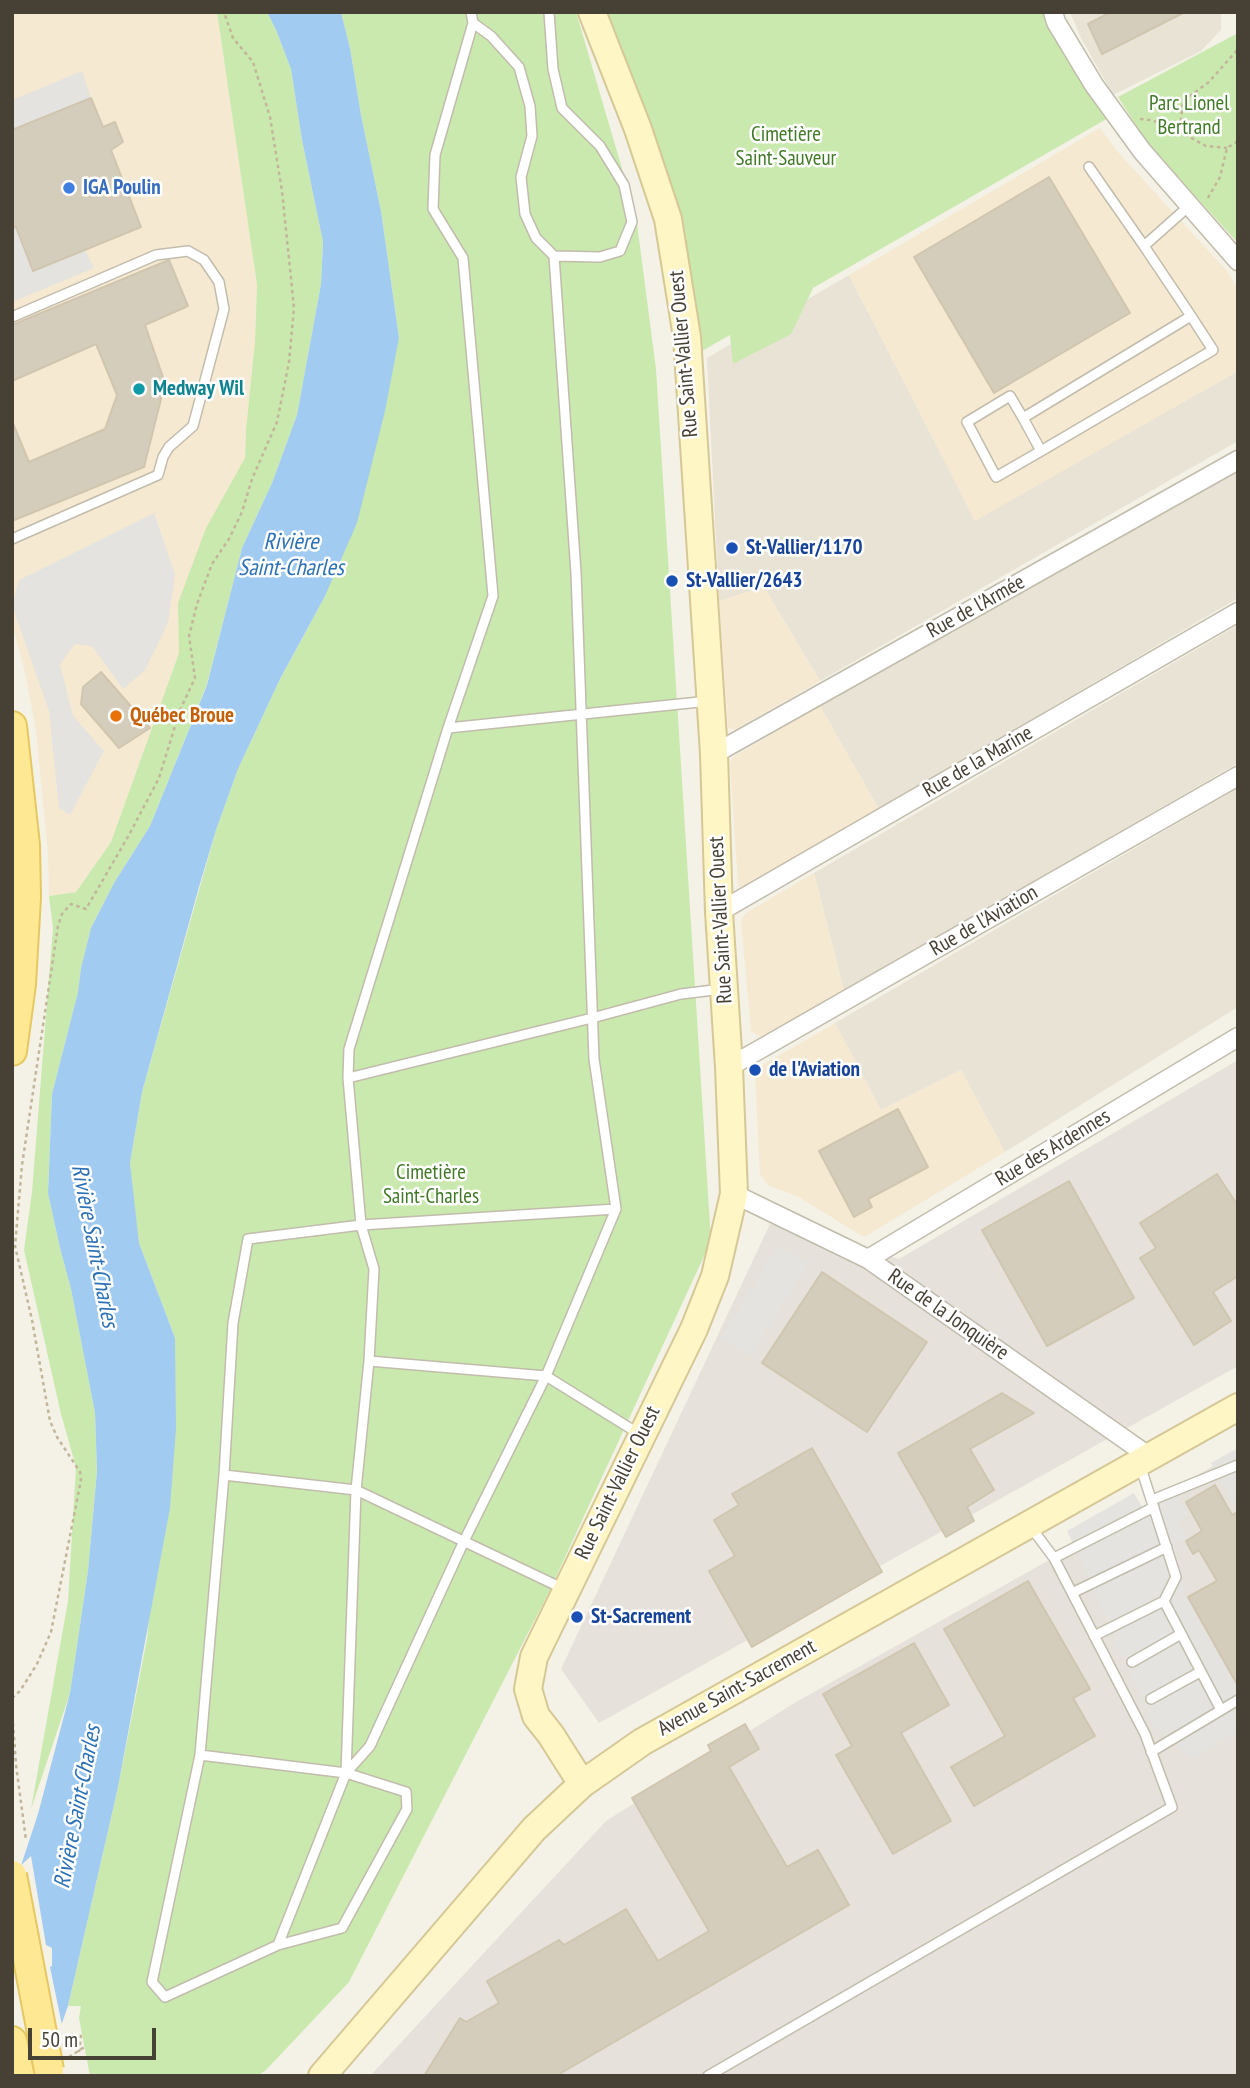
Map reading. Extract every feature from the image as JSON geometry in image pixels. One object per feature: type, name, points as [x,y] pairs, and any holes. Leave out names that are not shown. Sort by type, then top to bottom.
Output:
[{"type":"main road","points":[[12,726],[25,845],[26,897],[21,984],[12,1051]]},
{"type":"main road","points":[[12,1875],[55,2070]]},
{"type":"main road","points":[[12,2041],[20,2076]]},
{"type":"street","name":"Rue Saint-Vallier Ouest","points":[[582,1784],[536,1716],[528,1689],[534,1657],[694,1329],[715,1276],[734,1194],[730,1067],[719,912],[714,754],[687,337],[668,219],[638,129],[592,12]]},
{"type":"street","points":[[1053,12],[1056,22],[1094,85],[1142,151],[1238,261]]},
{"type":"street","name":"Rue de l'Armée","points":[[714,754],[1238,460]]},
{"type":"street","name":"Rue de la Marine","points":[[719,912],[1238,612]]},
{"type":"street","name":"Rue de l'Aviation","points":[[730,1067],[1238,776]]},
{"type":"street","name":"Rue des Ardennes","points":[[868,1259],[1238,1037]]},
{"type":"street","name":"Rue de la Jonquière","points":[[734,1194],[868,1259],[1145,1460]]},
{"type":"street","name":"Avenue Saint-Sacrement","points":[[322,2076],[534,1829],[582,1784],[642,1742],[1238,1408]]},
{"type":"lane","points":[[278,1945],[346,1773],[356,1490],[369,1361],[374,1269],[361,1225],[348,1079],[349,1049],[448,727],[493,596],[463,258],[433,209],[435,155],[473,23],[471,12]]},
{"type":"lane","points":[[548,12],[553,69],[562,108],[600,146],[624,185],[632,222],[620,251],[600,257],[554,256]]},
{"type":"lane","points":[[346,1773],[370,1746],[464,1541],[546,1376],[616,1209],[594,1059],[576,573],[554,256],[536,238],[525,214],[522,177],[532,136],[530,106],[519,67],[491,36],[473,23]]},
{"type":"lane","points":[[1041,451],[1010,396],[967,422],[996,477],[1041,451],[1213,351],[1089,167]]},
{"type":"lane","points":[[1144,246],[1192,209]]},
{"type":"lane","points":[[12,317],[156,255],[188,251],[204,260],[219,282],[224,309],[193,426],[169,447],[158,475],[12,539]]},
{"type":"lane","points":[[1023,418],[1191,316]]},
{"type":"lane","points":[[448,727],[710,701]]},
{"type":"lane","points":[[348,1079],[681,994],[724,989]]},
{"type":"lane","points":[[200,1755],[346,1773],[406,1792],[407,1809],[342,1928],[278,1945],[165,1997],[152,1982],[200,1755],[224,1475],[233,1323],[248,1239],[361,1225],[616,1209]]},
{"type":"lane","points":[[369,1361],[546,1376],[641,1435]]},
{"type":"lane","points":[[1094,1636],[1164,1601],[1176,1577],[1153,1504],[1145,1460]]},
{"type":"lane","points":[[1054,1558],[1153,1504],[1238,1465]]},
{"type":"lane","points":[[224,1475],[356,1490],[566,1590]]},
{"type":"lane","points":[[708,2076],[1172,1807],[1145,1734],[1054,1558],[1030,1525]]},
{"type":"lane","points":[[1072,1593],[1167,1547]]},
{"type":"lane","points":[[1164,1601],[1221,1710]]},
{"type":"lane","points":[[1132,1662],[1181,1634]]},
{"type":"lane","points":[[1151,1699],[1200,1672]]},
{"type":"lane","points":[[1151,1752],[1238,1700]]},
{"type":"path","points":[[12,1698],[20,1691],[37,1664],[51,1632],[81,1480],[80,1472],[50,1421],[32,1320],[15,1246],[22,1165],[58,926],[62,914],[71,904],[86,909],[159,778],[180,710],[195,678],[189,636],[197,604],[212,564],[229,539],[242,512],[252,479],[277,422],[289,362],[294,308],[282,191],[270,117],[253,62],[233,38],[224,12]]},
{"type":"path","points":[[1180,128],[1183,101],[1209,82],[1238,50]]},
{"type":"path","points":[[1124,126],[1133,119],[1150,120],[1180,128],[1186,135],[1206,146],[1227,148],[1238,141]]},
{"type":"path","points":[[1192,209],[1207,200],[1220,177],[1227,148]]},
{"type":"path","points":[[12,1709],[26,1840]]},
{"type":"path","points":[[70,2036],[81,2036],[79,2052]]},
{"type":"path","points":[[55,2070],[86,2046]]},
{"type":"shaded area","points":[[12,12],[217,12],[257,285],[245,458],[179,653],[111,842],[76,892],[49,896],[48,854],[36,730],[12,624]]},
{"type":"shaded area","points":[[1070,12],[1221,12],[1221,30],[1201,51],[1113,95],[1081,38]]},
{"type":"shaded area","points":[[82,71],[91,98],[12,130],[12,100]]},
{"type":"shaded area","points":[[1100,128],[1117,151],[1227,271],[1238,289],[1238,371],[975,521],[849,275]]},
{"type":"shaded area","points":[[16,227],[33,270],[85,250],[94,268],[12,302],[12,228]]},
{"type":"shaded area","points":[[849,275],[975,520],[1238,371],[1238,441],[820,681],[764,587],[719,601],[707,358]]},
{"type":"shaded area","points":[[1238,464],[1238,598],[879,809],[820,706]]},
{"type":"shaded area","points":[[154,513],[175,575],[168,623],[145,670],[123,689],[92,646],[75,644],[60,664],[73,716],[104,751],[70,815],[59,808],[49,711],[12,605],[19,580]]},
{"type":"shaded area","points":[[764,587],[820,681],[736,729],[731,729],[728,726],[719,601]]},
{"type":"shaded area","points":[[1238,625],[1238,763],[844,991],[814,873]]},
{"type":"shaded area","points":[[820,706],[879,809],[741,888],[738,886],[730,763],[733,757]]},
{"type":"shaded area","points":[[1238,788],[1238,1007],[1005,1152],[961,1070],[881,1110],[835,1023]]},
{"type":"shaded area","points":[[814,873],[844,992],[765,1037],[759,1036],[751,1031],[741,921],[746,913]]},
{"type":"shaded area","points":[[835,1023],[881,1110],[961,1070],[1005,1152],[866,1236],[797,1196],[769,1186],[760,1174],[755,1074],[759,1067]]},
{"type":"shaded area","points":[[1238,1060],[1238,1366],[599,1723],[561,1669],[770,1224],[899,1259]]},
{"type":"shaded area","points":[[779,1245],[808,1264],[750,1356],[721,1337]]},
{"type":"shaded area","points":[[1238,1448],[1238,1497],[1231,1500],[1211,1463]]},
{"type":"shaded area","points":[[1238,1451],[1238,2076],[370,2076],[606,1821],[796,1702],[1142,1508]]},
{"type":"shaded area","points":[[1134,1493],[1144,1510],[1178,1494],[1189,1515],[1178,1521],[1187,1537],[1175,1542],[1185,1595],[1232,1678],[1238,1674],[1238,1731],[1191,1758],[1153,1725],[1067,1531]]},
{"type":"green space","points":[[217,12],[267,12],[291,69],[323,242],[321,284],[297,415],[272,483],[242,548],[207,684],[150,826],[114,883],[91,928],[52,1094],[48,1193],[71,1289],[95,1413],[97,1471],[88,1571],[70,1693],[31,1809],[68,1601],[76,1467],[61,1414],[24,1250],[32,1192],[53,928],[49,896],[76,892],[111,842],[179,653],[178,603],[206,528],[245,458],[257,285]]},
{"type":"green space","name":"Cimetière Saint-Charles","points":[[341,12],[576,12],[636,216],[656,369],[711,1241],[548,1594],[349,1982],[266,2070],[257,2076],[90,2076],[79,2018],[81,2006],[68,2006],[118,1787],[147,1639],[175,1338],[139,1243],[133,1200],[130,1163],[142,1092],[216,830],[238,769],[280,679],[324,598],[399,338],[381,211]]},
{"type":"green space","name":"Cimetière Saint-Sauveur","points":[[592,12],[1053,12],[1115,114],[813,288],[791,334],[733,364],[730,335],[688,359],[678,279]]},
{"type":"green space","name":"Parc Lionel Bertrand","points":[[1238,33],[1238,243],[1148,144],[1118,97]]},
{"type":"water","name":"Rivière Saint-Charles","points":[[267,12],[341,12],[381,211],[399,338],[385,411],[357,523],[324,598],[280,679],[238,769],[199,887],[142,1092],[130,1163],[139,1243],[175,1338],[176,1428],[170,1508],[118,1787],[68,2006],[49,2060],[12,1893],[38,1814],[70,1693],[88,1571],[97,1471],[95,1413],[71,1289],[48,1193],[52,1094],[91,928],[114,883],[150,826],[207,685],[242,548],[272,483],[297,415],[321,284],[323,242],[291,69]]},
{"type":"pier","points":[[31,1856],[46,1945],[52,1948],[50,1967],[63,2030],[53,2058],[34,2076],[12,2076],[12,1882],[17,1869]]},
{"type":"building","points":[[1111,12],[1185,12],[1102,54],[1088,24]]},
{"type":"building","name":"IGA Poulin","points":[[91,98],[103,127],[115,122],[123,142],[111,150],[141,227],[33,271],[16,227],[12,228],[12,130]]},
{"type":"building","points":[[1049,177],[1130,313],[994,393],[914,257]]},
{"type":"building","name":"Medway Wil","points":[[169,260],[188,306],[145,325],[165,383],[144,467],[12,521],[12,421],[29,462],[105,429],[117,395],[96,344],[12,381],[12,325]]},
{"type":"building","name":"Québec Broue","points":[[101,672],[150,728],[119,748],[81,704],[83,687]]},
{"type":"building","points":[[898,1109],[928,1167],[868,1199],[872,1207],[854,1217],[819,1151]]},
{"type":"building","points":[[1217,1174],[1238,1206],[1238,1276],[1213,1292],[1231,1321],[1194,1345],[1140,1258],[1156,1248],[1140,1223]]},
{"type":"building","points":[[1069,1181],[1134,1298],[1047,1346],[982,1230]]},
{"type":"building","points":[[822,1272],[927,1342],[867,1432],[762,1363]]},
{"type":"building","points":[[1002,1393],[1034,1413],[970,1449],[994,1490],[967,1507],[974,1521],[946,1537],[898,1453]]},
{"type":"building","points":[[812,1448],[882,1572],[752,1647],[709,1571],[735,1556],[714,1520],[739,1505],[732,1494]]},
{"type":"building","points":[[1215,1485],[1232,1515],[1238,1512],[1238,1686],[1188,1597],[1217,1581],[1199,1550],[1193,1554],[1186,1541],[1202,1531],[1186,1502]]},
{"type":"building","points":[[1028,1581],[1090,1689],[1073,1698],[1095,1736],[974,1806],[951,1767],[1005,1736],[944,1629]]},
{"type":"building","points":[[914,1643],[949,1705],[901,1733],[951,1821],[893,1854],[836,1755],[852,1746],[823,1694]]},
{"type":"building","points":[[745,1724],[759,1749],[729,1767],[787,1867],[818,1850],[849,1905],[556,2076],[424,2076],[460,2018],[466,2022],[499,2003],[487,1981],[559,1940],[564,1945],[626,1909],[658,1961],[709,1931],[632,1798],[711,1751],[708,1745]]},
{"type":"place","name":"IGA Poulin","points":[[69,188]]},
{"type":"place","name":"Medway Wil","points":[[139,389]]},
{"type":"place","name":"St-Vallier/1170","points":[[732,548]]},
{"type":"place","name":"St-Vallier/2643","points":[[672,581]]},
{"type":"place","name":"Québec Broue","points":[[116,716]]},
{"type":"place","name":"de l'Aviation","points":[[755,1070]]},
{"type":"place","name":"St-Sacrement","points":[[577,1617]]}]
